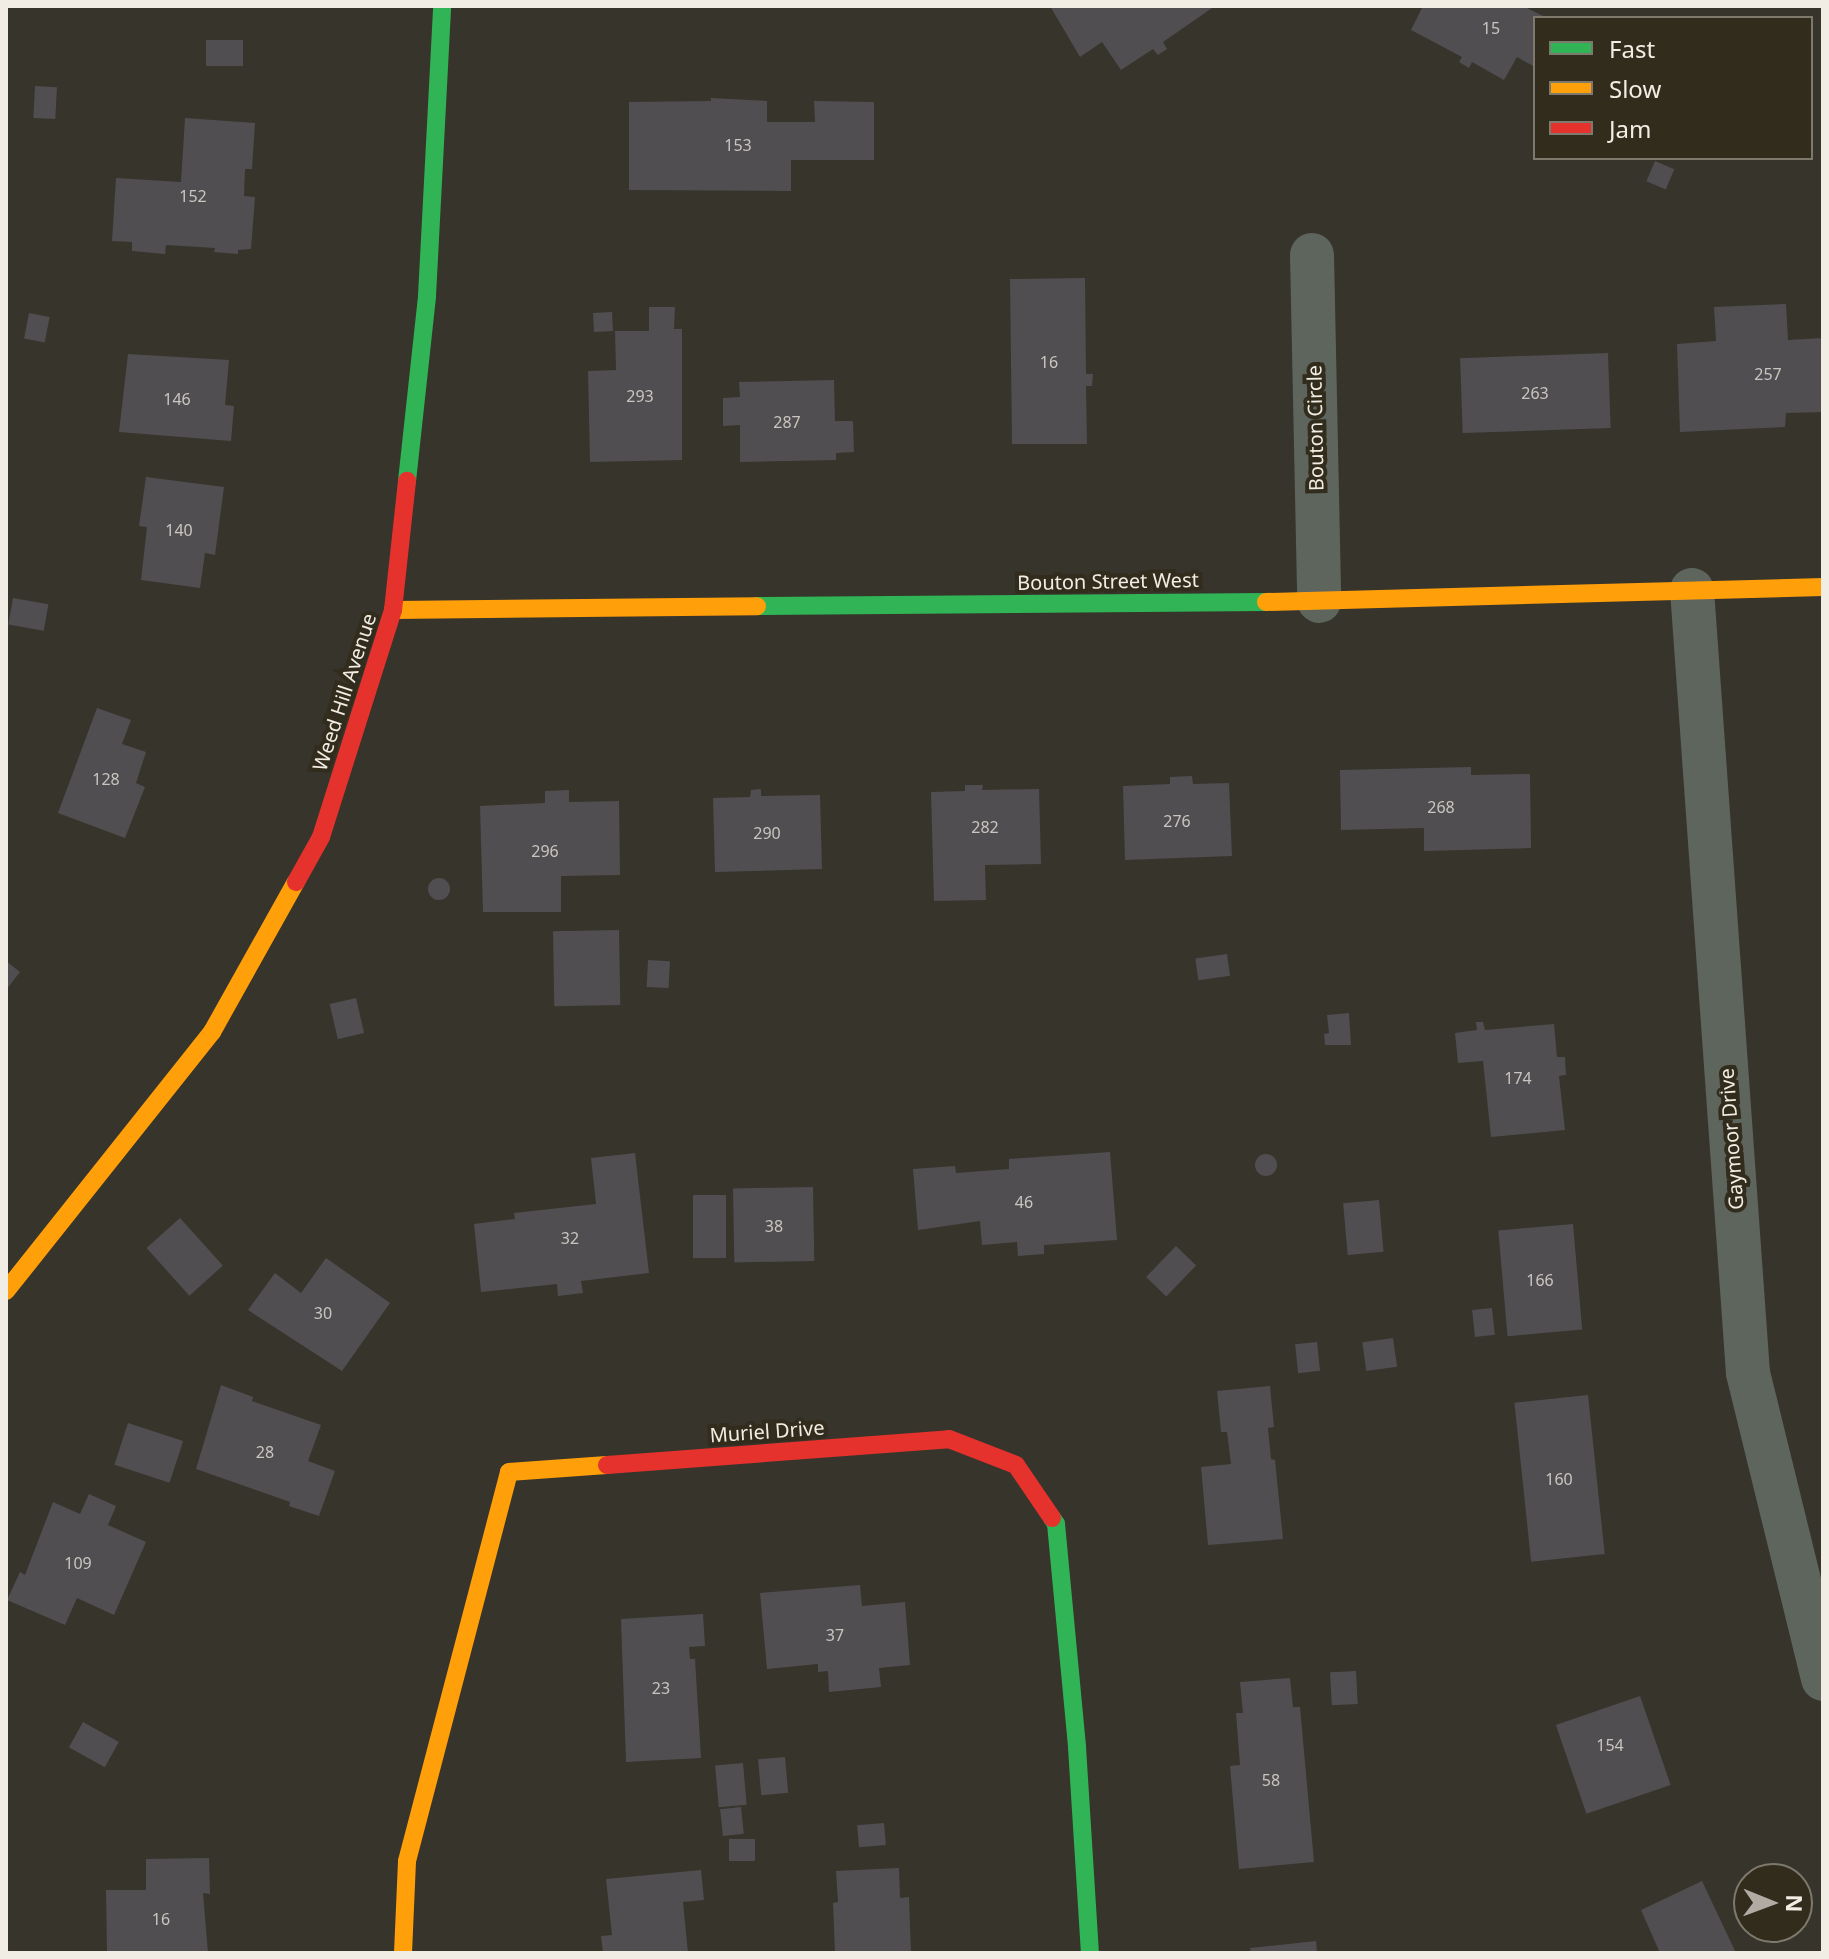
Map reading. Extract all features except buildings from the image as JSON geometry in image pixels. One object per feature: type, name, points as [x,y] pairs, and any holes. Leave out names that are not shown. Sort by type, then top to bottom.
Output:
[{"type":"street","name":"Weed Hill Avenue","points":[[6,1291],[212,1032],[321,837],[393,610],[428,284],[442,6]]},
{"type":"street","name":"Bouton Circle","points":[[1312,255],[1319,601]]},
{"type":"street","name":"Bouton Street West","points":[[393,610],[1319,601],[1823,587]]},
{"type":"street","name":"Gaymoor Drive","points":[[1692,590],[1748,1373],[1823,1679]]},
{"type":"street","name":"Muriel Drive","points":[[403,1953],[407,1861],[509,1472],[949,1439],[1016,1465],[1056,1524],[1077,1747],[1090,1953]]},
{"type":"traffic: fast","points":[[407,481],[427,296],[442,6]]},
{"type":"traffic: fast","points":[[757,606],[1266,602]]},
{"type":"traffic: fast","points":[[1052,1518],[1056,1524],[1077,1747],[1090,1953]]},
{"type":"traffic: slow","points":[[1266,602],[1823,587]]},
{"type":"traffic: slow","points":[[393,610],[757,606]]},
{"type":"traffic: slow","points":[[6,1291],[212,1032],[296,882]]},
{"type":"traffic: slow","points":[[403,1953],[407,1861],[509,1472],[607,1465]]},
{"type":"traffic: jam","points":[[296,882],[321,837],[393,610],[407,481]]},
{"type":"traffic: jam","points":[[607,1465],[949,1439],[1016,1465],[1052,1518]]}]
